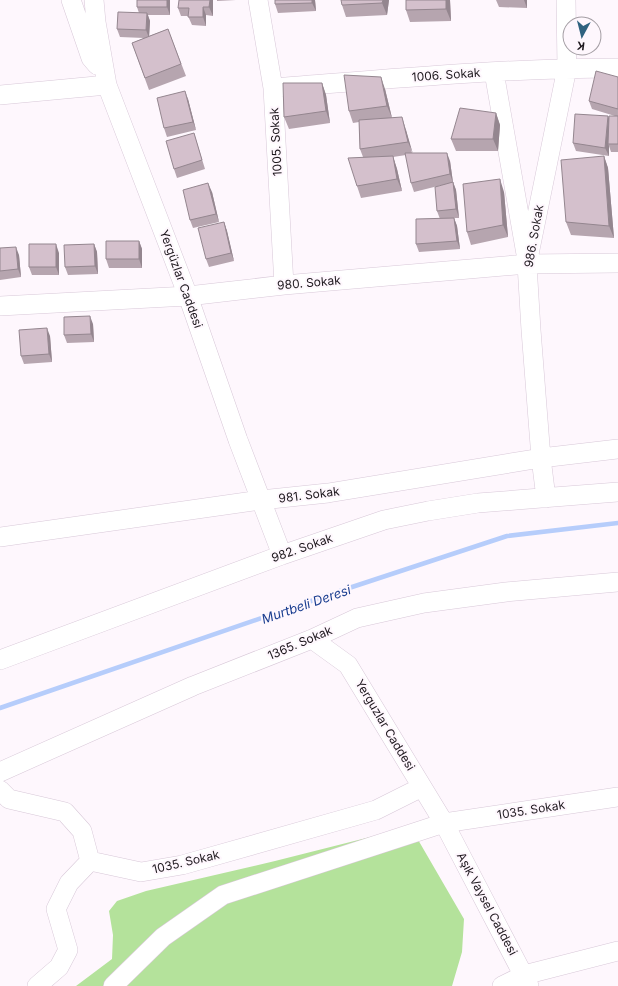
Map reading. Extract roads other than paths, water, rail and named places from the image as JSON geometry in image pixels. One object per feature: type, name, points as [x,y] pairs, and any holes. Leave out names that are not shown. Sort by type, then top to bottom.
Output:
[{"type":"street","points":[[0,95],[106,81],[91,58],[71,0]]},
{"type":"street","name":"Yergüzlar Caddesi","points":[[94,0],[106,81],[188,296],[238,440],[282,555]]},
{"type":"street","name":"1005. Sokak","points":[[258,0],[273,88],[284,285]]},
{"type":"street","name":"986. Sokak","points":[[546,498],[541,458],[527,264],[567,68],[566,0]]},
{"type":"street","name":"1006. Sokak","points":[[273,88],[494,72],[567,68],[618,68]]},
{"type":"street","points":[[494,72],[527,264]]},
{"type":"street","name":"980. Sokak","points":[[0,306],[188,296],[284,285],[527,264],[618,263]]},
{"type":"street","name":"981. Sokak","points":[[0,537],[261,500],[328,493],[541,458],[618,449]]},
{"type":"street","name":"982. Sokak","points":[[0,660],[282,555],[391,518],[478,503],[618,492]]},
{"type":"street","name":"1365. Sokak","points":[[0,772],[193,686],[312,639],[357,618],[424,603],[506,592],[618,582]]},
{"type":"street","name":"Yerguzlar Caddesi","points":[[312,639],[348,665],[444,823]]},
{"type":"street","name":"1035. Sokak","points":[[90,861],[141,872],[182,864],[376,810],[422,787]]},
{"type":"street","points":[[0,790],[9,799],[65,812],[82,831],[90,861],[69,883],[56,909],[68,950],[59,967],[38,986]]},
{"type":"street","name":"1035. Sokak","points":[[113,986],[163,937],[223,895],[444,823],[618,797]]},
{"type":"street","name":"Aşık Vaysel Caddesi","points":[[444,823],[527,981]]},
{"type":"street","points":[[502,986],[527,981],[618,951]]},
{"type":"waterway","name":"Murtbeli Deresi","points":[[0,708],[346,589],[507,536],[618,523]]}]
